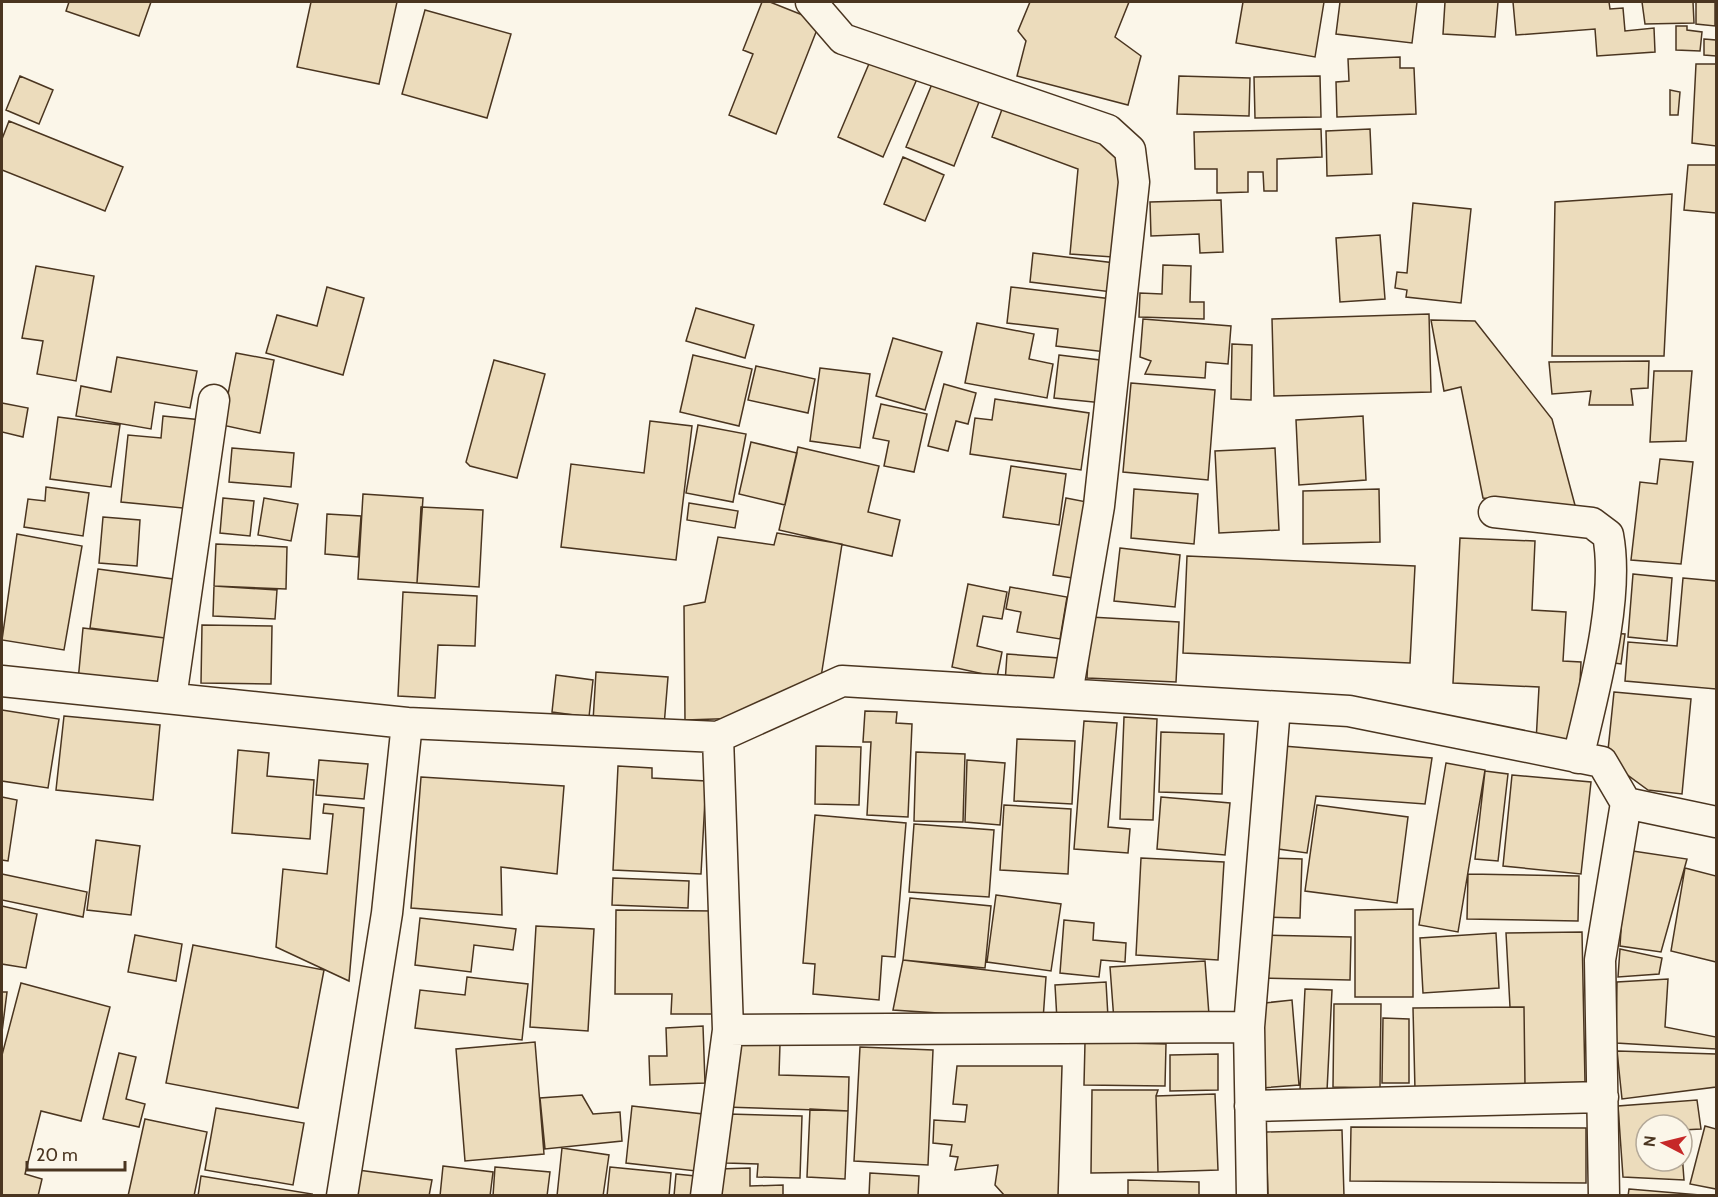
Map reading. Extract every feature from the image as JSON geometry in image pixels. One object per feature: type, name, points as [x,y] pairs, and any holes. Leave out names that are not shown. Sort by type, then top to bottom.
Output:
[{"type":"street","points":[[811,2],[843,39],[1108,130],[1130,150],[1134,182],[1100,494],[1067,694]]},
{"type":"street","points":[[171,698],[214,400]]},
{"type":"street","points":[[1494,512],[1592,523],[1608,535],[1613,560],[1600,664],[1578,758]]},
{"type":"street","points":[[2,681],[407,723],[718,737],[842,681],[1349,711],[1602,762],[1626,803],[1600,960],[1604,1196]]},
{"type":"street","points":[[1252,1196],[1248,1027],[1275,706]]},
{"type":"street","points":[[342,1196],[387,913],[407,723]]},
{"type":"street","points":[[706,1196],[728,1030],[718,737]]},
{"type":"street","points":[[1626,803],[1716,822]]},
{"type":"street","points":[[728,1030],[1248,1027]]},
{"type":"street","points":[[1250,1106],[1603,1097]]},
{"type":"building","points":[[69,2],[151,2],[139,36],[66,11]]},
{"type":"building","points":[[311,2],[397,2],[379,84],[297,67]]},
{"type":"building","points":[[762,2],[770,2],[820,22],[776,134],[729,115],[753,54],[743,50]]},
{"type":"building","points":[[1030,2],[1129,2],[1115,37],[1141,56],[1128,105],[1017,76],[1026,41],[1018,31]]},
{"type":"building","points":[[1243,2],[1324,2],[1315,57],[1236,43]]},
{"type":"building","points":[[1340,2],[1417,2],[1412,43],[1336,34]]},
{"type":"building","points":[[1445,2],[1498,2],[1495,37],[1443,34]]},
{"type":"building","points":[[1513,2],[1609,2],[1610,9],[1623,8],[1625,31],[1654,28],[1655,52],[1597,56],[1595,29],[1516,35]]},
{"type":"building","points":[[1642,2],[1693,2],[1694,23],[1645,24]]},
{"type":"building","points":[[1696,2],[1715,2],[1715,26],[1696,24]]},
{"type":"building","points":[[425,10],[511,34],[487,118],[402,94]]},
{"type":"building","points":[[1676,26],[1687,26],[1687,30],[1702,32],[1700,51],[1676,50]]},
{"type":"building","points":[[1704,39],[1716,40],[1716,56],[1704,55]]},
{"type":"building","points":[[1400,57],[1400,68],[1414,68],[1416,114],[1337,117],[1336,82],[1349,81],[1348,59]]},
{"type":"building","points":[[871,59],[917,79],[883,157],[838,137]]},
{"type":"building","points":[[1696,64],[1716,64],[1716,146],[1692,143]]},
{"type":"building","points":[[20,76],[53,90],[39,124],[6,110]]},
{"type":"building","points":[[1179,76],[1250,78],[1249,116],[1177,114]]},
{"type":"building","points":[[1320,76],[1321,117],[1255,118],[1254,77]]},
{"type":"building","points":[[932,84],[979,102],[954,166],[906,147]]},
{"type":"building","points":[[1670,90],[1680,92],[1678,115],[1670,115]]},
{"type":"building","points":[[1005,101],[1101,137],[1122,158],[1113,257],[1070,254],[1078,169],[992,137]]},
{"type":"building","points":[[9,121],[123,167],[105,211],[2,170],[2,139]]},
{"type":"building","points":[[1321,129],[1322,157],[1277,159],[1277,191],[1264,191],[1263,172],[1248,172],[1248,192],[1217,193],[1217,169],[1195,169],[1194,132]]},
{"type":"building","points":[[1370,129],[1372,174],[1327,176],[1326,131]]},
{"type":"building","points":[[903,157],[944,175],[925,221],[884,204]]},
{"type":"building","points":[[1688,165],[1716,165],[1716,213],[1684,210]]},
{"type":"building","points":[[1672,194],[1664,356],[1552,356],[1555,202]]},
{"type":"building","points":[[1221,200],[1223,252],[1200,253],[1199,234],[1151,236],[1150,202]]},
{"type":"building","points":[[1413,203],[1471,209],[1461,303],[1406,297],[1407,290],[1395,288],[1397,272],[1407,273]]},
{"type":"building","points":[[1380,235],[1385,299],[1340,302],[1336,238]]},
{"type":"building","points":[[1033,253],[1115,263],[1112,292],[1030,282]]},
{"type":"building","points":[[1163,265],[1191,266],[1190,302],[1204,302],[1204,319],[1139,317],[1140,293],[1162,294]]},
{"type":"building","points":[[36,266],[94,276],[76,381],[37,374],[43,341],[22,338]]},
{"type":"building","points":[[327,287],[364,298],[343,375],[266,353],[277,315],[317,326]]},
{"type":"building","points":[[1011,287],[1112,299],[1106,352],[1056,346],[1058,329],[1007,323]]},
{"type":"building","points":[[696,308],[754,325],[745,358],[686,341]]},
{"type":"building","points":[[1429,314],[1431,392],[1274,396],[1272,319]]},
{"type":"building","points":[[1143,319],[1231,326],[1228,364],[1206,362],[1205,378],[1145,374],[1151,361],[1140,357]]},
{"type":"building","points":[[1431,320],[1475,321],[1552,419],[1576,509],[1483,498],[1461,387],[1444,391]]},
{"type":"building","points":[[977,323],[1034,334],[1029,359],[1053,364],[1047,398],[965,383]]},
{"type":"building","points":[[893,338],[942,352],[925,410],[876,396]]},
{"type":"building","points":[[1232,344],[1252,345],[1251,400],[1231,399]]},
{"type":"building","points":[[236,353],[274,360],[260,433],[222,425]]},
{"type":"building","points":[[693,355],[752,369],[739,426],[680,412]]},
{"type":"building","points":[[1059,355],[1108,361],[1103,403],[1054,398]]},
{"type":"building","points":[[117,357],[197,371],[190,408],[155,402],[151,429],[76,416],[81,386],[111,392]]},
{"type":"building","points":[[494,360],[545,374],[517,478],[470,466],[466,462]]},
{"type":"building","points":[[1649,361],[1648,388],[1631,389],[1633,405],[1589,405],[1591,391],[1552,394],[1549,362]]},
{"type":"building","points":[[756,366],[815,379],[808,413],[748,400]]},
{"type":"building","points":[[820,368],[870,374],[860,448],[810,441]]},
{"type":"building","points":[[1654,371],[1692,371],[1686,441],[1650,442]]},
{"type":"building","points":[[1131,383],[1215,390],[1208,480],[1123,472]]},
{"type":"building","points":[[944,384],[976,393],[968,424],[956,421],[948,451],[928,446]]},
{"type":"building","points":[[995,399],[1089,413],[1081,470],[970,454],[975,418],[992,420]]},
{"type":"building","points":[[2,403],[28,408],[23,437],[2,432]]},
{"type":"building","points":[[881,404],[927,414],[914,472],[884,466],[889,441],[873,438]]},
{"type":"building","points":[[163,416],[202,420],[193,509],[121,502],[128,435],[161,438]]},
{"type":"building","points":[[1363,416],[1366,480],[1299,485],[1296,420]]},
{"type":"building","points":[[58,417],[120,425],[111,487],[50,479]]},
{"type":"building","points":[[650,421],[692,426],[676,560],[561,547],[571,464],[644,473]]},
{"type":"building","points":[[698,425],[746,434],[733,502],[686,493]]},
{"type":"building","points":[[751,442],[797,453],[785,505],[739,494]]},
{"type":"building","points":[[798,447],[879,466],[868,512],[900,520],[892,556],[779,530]]},
{"type":"building","points":[[232,448],[294,453],[291,487],[229,482]]},
{"type":"building","points":[[1275,448],[1279,530],[1219,533],[1215,451]]},
{"type":"building","points":[[1660,459],[1693,462],[1681,564],[1631,560],[1640,482],[1657,484]]},
{"type":"building","points":[[1011,466],[1066,474],[1059,525],[1003,517]]},
{"type":"building","points":[[46,487],[89,493],[83,536],[24,527],[28,499],[45,501]]},
{"type":"building","points":[[1134,489],[1198,494],[1194,544],[1131,538]]},
{"type":"building","points":[[1379,489],[1380,542],[1303,544],[1303,491]]},
{"type":"building","points":[[363,494],[423,498],[417,583],[358,579]]},
{"type":"building","points":[[223,498],[254,501],[250,536],[220,533]]},
{"type":"building","points":[[264,498],[298,504],[291,541],[258,535]]},
{"type":"building","points":[[1066,498],[1092,503],[1079,579],[1053,575]]},
{"type":"building","points":[[689,503],[738,511],[735,528],[687,520]]},
{"type":"building","points":[[421,507],[483,510],[479,587],[417,583]]},
{"type":"building","points":[[327,514],[361,516],[358,557],[325,554]]},
{"type":"building","points":[[103,517],[140,520],[137,566],[99,563]]},
{"type":"building","points":[[777,533],[842,544],[821,677],[746,718],[685,720],[684,606],[705,602],[718,537],[774,545]]},
{"type":"building","points":[[17,534],[82,546],[64,650],[2,640]]},
{"type":"building","points":[[1460,538],[1535,541],[1532,610],[1566,612],[1563,661],[1581,662],[1577,744],[1536,742],[1539,687],[1453,683]]},
{"type":"building","points":[[216,544],[287,547],[286,589],[214,586]]},
{"type":"building","points":[[1120,548],[1180,555],[1175,607],[1114,601]]},
{"type":"building","points":[[1187,556],[1415,566],[1410,663],[1183,653]]},
{"type":"building","points":[[98,569],[173,579],[165,638],[90,628]]},
{"type":"building","points":[[1633,574],[1672,578],[1667,641],[1628,637]]},
{"type":"building","points":[[1683,578],[1716,581],[1716,689],[1625,681],[1628,642],[1677,646]]},
{"type":"building","points":[[968,584],[1007,592],[1002,619],[983,616],[977,646],[1002,652],[997,677],[952,667]]},
{"type":"building","points":[[214,586],[277,590],[275,619],[213,616]]},
{"type":"building","points":[[1010,587],[1067,597],[1060,639],[1017,632],[1021,612],[1006,609]]},
{"type":"building","points":[[403,592],[477,596],[475,646],[438,645],[435,698],[398,696]]},
{"type":"building","points":[[1090,617],[1179,622],[1176,682],[1087,678]]},
{"type":"building","points":[[202,625],[272,626],[271,684],[201,683]]},
{"type":"building","points":[[83,628],[165,638],[159,689],[78,681]]},
{"type":"building","points":[[1610,633],[1625,634],[1621,664],[1608,662]]},
{"type":"building","points":[[1007,654],[1059,658],[1056,687],[1005,683]]},
{"type":"building","points":[[596,672],[668,677],[664,726],[593,721]]},
{"type":"building","points":[[556,675],[593,680],[589,717],[552,712]]},
{"type":"building","points":[[1614,692],[1691,699],[1682,794],[1648,790],[1607,760]]},
{"type":"building","points":[[2,710],[59,719],[48,788],[2,781]]},
{"type":"building","points":[[865,711],[897,712],[896,723],[912,724],[908,817],[867,815],[871,742],[863,742]]},
{"type":"building","points":[[64,716],[160,725],[153,800],[56,790]]},
{"type":"building","points":[[1124,717],[1157,719],[1153,820],[1120,819]]},
{"type":"building","points":[[1084,721],[1117,723],[1108,827],[1130,829],[1128,853],[1074,849]]},
{"type":"building","points":[[1161,732],[1224,734],[1222,794],[1159,792]]},
{"type":"building","points":[[1017,739],[1075,741],[1072,804],[1014,801]]},
{"type":"building","points":[[816,746],[861,747],[859,805],[815,804]]},
{"type":"building","points":[[1283,746],[1432,758],[1425,804],[1316,796],[1307,853],[1271,848]]},
{"type":"building","points":[[238,750],[269,753],[267,776],[314,780],[310,839],[232,833]]},
{"type":"building","points":[[916,752],[965,754],[963,822],[914,821]]},
{"type":"building","points":[[319,760],[368,764],[364,799],[316,795]]},
{"type":"building","points":[[967,760],[1005,763],[1000,825],[965,822]]},
{"type":"building","points":[[1446,763],[1485,770],[1458,932],[1419,925]]},
{"type":"building","points":[[618,766],[652,768],[652,778],[706,781],[701,874],[613,870]]},
{"type":"building","points":[[1485,771],[1508,774],[1498,861],[1475,859]]},
{"type":"building","points":[[1512,775],[1591,782],[1581,874],[1503,866]]},
{"type":"building","points":[[421,777],[564,786],[557,874],[501,867],[502,915],[411,908]]},
{"type":"building","points":[[2,797],[17,800],[8,861],[2,860]]},
{"type":"building","points":[[1161,797],[1230,803],[1225,855],[1157,849]]},
{"type":"building","points":[[324,804],[364,808],[349,981],[276,947],[283,869],[327,874],[333,814],[323,813]]},
{"type":"building","points":[[1004,805],[1071,809],[1068,874],[1000,870]]},
{"type":"building","points":[[1317,805],[1408,817],[1397,903],[1305,891]]},
{"type":"building","points":[[815,815],[906,823],[895,957],[882,956],[879,1000],[813,994],[815,964],[803,963]]},
{"type":"building","points":[[914,824],[994,830],[989,897],[909,892]]},
{"type":"building","points":[[96,840],[140,846],[131,915],[87,910]]},
{"type":"building","points":[[1626,850],[1687,859],[1661,952],[1620,946]]},
{"type":"building","points":[[1141,858],[1224,862],[1218,960],[1136,955]]},
{"type":"building","points":[[1266,858],[1302,859],[1300,918],[1264,917]]},
{"type":"building","points":[[1685,868],[1716,876],[1716,962],[1671,951]]},
{"type":"building","points":[[2,874],[87,892],[83,917],[2,900]]},
{"type":"building","points":[[1468,874],[1579,876],[1578,921],[1467,919]]},
{"type":"building","points":[[613,878],[689,881],[688,908],[612,905]]},
{"type":"building","points":[[996,895],[1061,904],[1051,971],[987,962]]},
{"type":"building","points":[[910,898],[991,906],[985,968],[903,960]]},
{"type":"building","points":[[2,906],[37,914],[26,968],[2,964]]},
{"type":"building","points":[[1413,909],[1413,997],[1355,997],[1355,910]]},
{"type":"building","points":[[616,910],[715,911],[714,1014],[671,1014],[672,994],[615,994]]},
{"type":"building","points":[[420,918],[516,929],[513,950],[474,945],[471,972],[415,965]]},
{"type":"building","points":[[1064,920],[1094,923],[1093,940],[1126,943],[1125,962],[1101,960],[1099,977],[1060,973]]},
{"type":"building","points":[[536,926],[594,929],[588,1031],[530,1027]]},
{"type":"building","points":[[1582,932],[1585,1083],[1525,1086],[1524,1007],[1510,1007],[1506,933]]},
{"type":"building","points":[[1496,933],[1499,988],[1423,993],[1420,938]]},
{"type":"building","points":[[135,935],[182,944],[176,981],[128,972]]},
{"type":"building","points":[[1258,935],[1351,937],[1350,980],[1257,978]]},
{"type":"building","points":[[193,945],[324,970],[298,1108],[166,1083]]},
{"type":"building","points":[[1620,949],[1662,958],[1659,974],[1618,977]]},
{"type":"building","points":[[903,960],[1046,977],[1043,1020],[893,1010]]},
{"type":"building","points":[[1205,961],[1209,1015],[1114,1021],[1110,967]]},
{"type":"building","points":[[467,977],[528,984],[522,1040],[415,1028],[420,990],[465,995]]},
{"type":"building","points":[[1668,979],[1665,1027],[1716,1037],[1716,1049],[1616,1043],[1617,982]]},
{"type":"building","points":[[1106,982],[1108,1017],[1057,1020],[1055,985]]},
{"type":"building","points":[[21,983],[110,1007],[81,1121],[41,1111],[25,1174],[42,1179],[38,1196],[2,1196],[2,1055]]},
{"type":"building","points":[[1305,989],[1332,990],[1327,1091],[1300,1090]]},
{"type":"building","points":[[2,992],[7,992],[2,1032]]},
{"type":"building","points":[[1292,1000],[1299,1085],[1262,1088],[1255,1004]]},
{"type":"building","points":[[1334,1004],[1381,1004],[1380,1088],[1333,1087]]},
{"type":"building","points":[[1524,1007],[1525,1086],[1415,1090],[1413,1008]]},
{"type":"building","points":[[1383,1018],[1409,1019],[1409,1083],[1382,1083]]},
{"type":"building","points":[[703,1026],[705,1083],[650,1085],[649,1056],[667,1056],[666,1028]]},
{"type":"building","points":[[535,1042],[544,1154],[465,1161],[456,1049]]},
{"type":"building","points":[[1085,1042],[1166,1044],[1165,1086],[1084,1085]]},
{"type":"building","points":[[727,1043],[780,1044],[779,1075],[849,1077],[848,1111],[725,1107]]},
{"type":"building","points":[[860,1047],[933,1050],[928,1165],[854,1161]]},
{"type":"building","points":[[1617,1051],[1716,1054],[1716,1087],[1622,1099]]},
{"type":"building","points":[[119,1053],[136,1057],[126,1099],[145,1104],[139,1127],[103,1119]]},
{"type":"building","points":[[1218,1054],[1218,1090],[1170,1091],[1170,1055]]},
{"type":"building","points":[[957,1066],[1062,1066],[1058,1196],[1005,1196],[995,1185],[998,1165],[955,1170],[958,1157],[950,1156],[952,1145],[933,1143],[934,1120],[965,1122],[967,1105],[953,1104]]},
{"type":"building","points":[[1092,1090],[1158,1090],[1156,1096],[1158,1172],[1091,1173]]},
{"type":"building","points":[[1215,1094],[1218,1170],[1158,1172],[1156,1096]]},
{"type":"building","points":[[582,1095],[593,1114],[620,1112],[622,1141],[545,1149],[540,1098]]},
{"type":"building","points":[[1697,1100],[1701,1129],[1694,1129],[1694,1113],[1634,1113],[1634,1173],[1683,1173],[1684,1180],[1623,1177],[1618,1106]]},
{"type":"building","points":[[632,1106],[703,1114],[696,1171],[626,1163]]},
{"type":"building","points":[[216,1108],[304,1123],[293,1185],[205,1170]]},
{"type":"building","points":[[810,1109],[848,1111],[845,1179],[807,1177]]},
{"type":"building","points":[[728,1114],[802,1116],[800,1178],[757,1177],[758,1164],[726,1163]]},
{"type":"building","points":[[145,1119],[207,1132],[194,1196],[128,1196]]},
{"type":"building","points":[[1705,1126],[1716,1129],[1716,1189],[1690,1184]]},
{"type":"building","points":[[1351,1127],[1586,1128],[1586,1183],[1350,1181]]},
{"type":"building","points":[[1342,1130],[1344,1196],[1268,1196],[1266,1132]]},
{"type":"building","points":[[562,1148],[609,1155],[603,1196],[557,1196]]},
{"type":"building","points":[[443,1166],[493,1172],[490,1196],[440,1196]]},
{"type":"building","points":[[495,1167],[550,1172],[547,1196],[493,1196]]},
{"type":"building","points":[[610,1167],[671,1173],[669,1196],[607,1196]]},
{"type":"building","points":[[750,1168],[750,1186],[783,1185],[783,1196],[719,1196],[718,1169]]},
{"type":"building","points":[[358,1170],[432,1180],[429,1196],[354,1196]]},
{"type":"building","points":[[870,1173],[919,1176],[918,1196],[869,1196]]},
{"type":"building","points":[[676,1174],[705,1177],[703,1196],[674,1196]]},
{"type":"building","points":[[201,1176],[312,1194],[311,1196],[198,1196]]},
{"type":"building","points":[[1128,1180],[1199,1182],[1199,1196],[1128,1196]]},
{"type":"building","points":[[1629,1189],[1712,1196],[1628,1196]]}]
